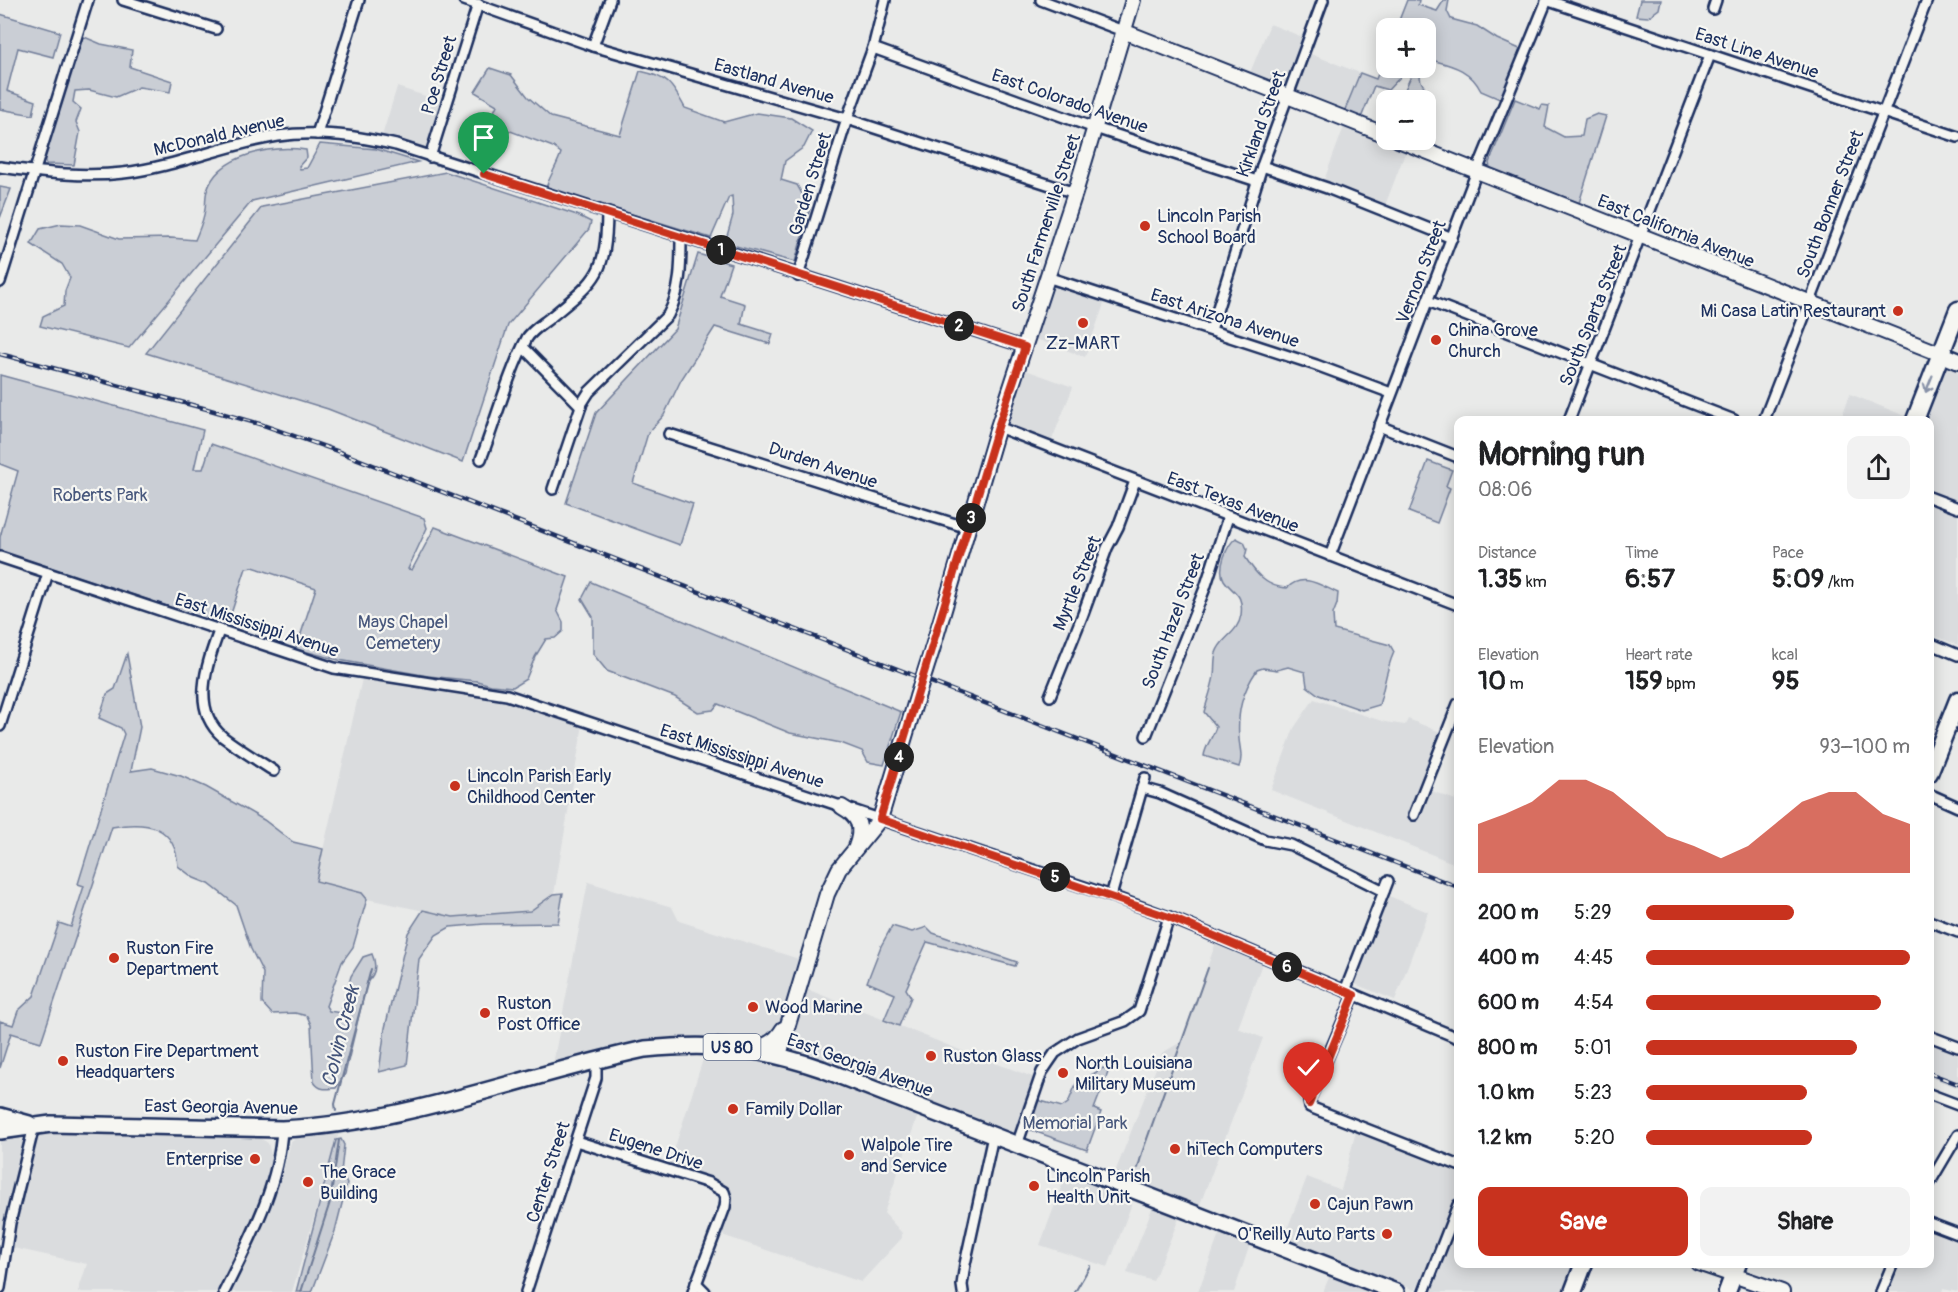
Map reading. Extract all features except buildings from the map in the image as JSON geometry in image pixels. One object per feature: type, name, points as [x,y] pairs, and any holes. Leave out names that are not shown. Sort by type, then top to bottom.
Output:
[{"type":"highway","points":[[1917,416],[1958,310]]},
{"type":"highway","points":[[1934,760],[1958,700]]},
{"type":"highway","points":[[1574,1290],[1582,1268]]},
{"type":"highway","points":[[1727,1292],[1736,1269]]},
{"type":"main road","points":[[1941,354],[1958,361]]},
{"type":"main road","name":"East Georgia Avenue","points":[[0,1131],[51,1124],[282,1129],[330,1126],[381,1118],[645,1049],[683,1046],[741,1048],[779,1055],[822,1068],[1396,1292]]},
{"type":"main road","points":[[0,1116],[34,1126]]},
{"type":"street","points":[[0,282],[88,0]]},
{"type":"street","points":[[123,0],[216,29]]},
{"type":"street","points":[[317,134],[359,0]]},
{"type":"street","name":"Eastland Avenue","points":[[464,0],[593,46],[847,119],[1075,193]]},
{"type":"street","points":[[593,46],[610,0]]},
{"type":"street","name":"Garden Street","points":[[798,276],[847,119],[873,48],[885,0]]},
{"type":"street","points":[[1041,0],[1376,131]]},
{"type":"street","name":"South Farmerville Street","points":[[880,819],[998,427],[1075,193],[1133,0]]},
{"type":"street","name":"Kirkland Street","points":[[1210,330],[1262,166],[1323,0]]},
{"type":"street","name":"East Line Avenue","points":[[1546,0],[1958,137]]},
{"type":"street","name":"Vernon Street","points":[[1330,556],[1477,171],[1546,0]]},
{"type":"street","name":"South Bonner Street","points":[[1766,416],[1928,0]]},
{"type":"street","name":"Poe Street","points":[[430,157],[478,4]]},
{"type":"street","name":"East Colorado Avenue","points":[[873,48],[1095,128],[1257,181]]},
{"type":"street","name":"South Sparta Street","points":[[1571,416],[1710,55]]},
{"type":"street","name":"McDonald Avenue","points":[[0,167],[79,175],[124,173],[163,166],[279,136],[317,134],[363,138],[396,145],[798,276],[1025,347]]},
{"type":"street","name":"East California Avenue","points":[[1423,150],[1941,354]]},
{"type":"street","points":[[1262,166],[1327,188],[1452,238]]},
{"type":"street","points":[[481,459],[529,335],[586,288],[598,272],[606,240],[607,214]]},
{"type":"street","points":[[553,489],[581,406],[589,392],[668,315],[675,301],[679,283],[681,237]]},
{"type":"street","name":"East Arizona Avenue","points":[[1047,277],[1330,370],[1391,393]]},
{"type":"street","points":[[1428,301],[1724,416]]},
{"type":"street","points":[[523,347],[581,406]]},
{"type":"street","points":[[1379,426],[1454,455]]},
{"type":"street","name":"East Texas Avenue","points":[[998,427],[1135,482],[1454,603]]},
{"type":"street","name":"Durden Avenue","points":[[669,434],[968,528]]},
{"type":"street","name":"Myrtle Street","points":[[1050,696],[1135,482]]},
{"type":"street","points":[[1934,498],[1958,508]]},
{"type":"street","name":"South Hazel Street","points":[[1146,736],[1205,588],[1228,517]]},
{"type":"street","name":"East Mississippi Avenue","points":[[0,557],[334,668],[507,695],[1112,896],[1169,917],[1454,1036]]},
{"type":"street","points":[[0,726],[48,573]]},
{"type":"street","points":[[219,631],[205,676],[204,696],[209,714],[222,736],[274,771]]},
{"type":"street","points":[[1934,645],[1958,655]]},
{"type":"street","points":[[1414,815],[1454,714]]},
{"type":"street","points":[[1447,732],[1454,735]]},
{"type":"street","points":[[1112,896],[1144,783],[1160,793],[1265,840],[1291,845],[1384,891]]},
{"type":"street","points":[[1934,796],[1958,807]]},
{"type":"street","points":[[842,807],[854,814],[859,822],[861,830],[856,849]]},
{"type":"street","points":[[779,1055],[827,894],[839,869],[880,819]]},
{"type":"street","points":[[1388,881],[1309,1101],[1312,1108],[1454,1163]]},
{"type":"street","points":[[1017,1145],[1042,1072],[1055,1053],[1078,1038],[1125,1021],[1139,1011],[1169,917]]},
{"type":"street","points":[[1934,923],[1958,932]]},
{"type":"street","points":[[741,1048],[760,1047],[776,1040],[793,1008]]},
{"type":"street","points":[[1934,1038],[1958,1047]]},
{"type":"street","name":"Center Street","points":[[526,1292],[596,1078],[596,1061]]},
{"type":"street","points":[[1934,1096],[1958,1105]]},
{"type":"street","points":[[0,1288],[10,1222],[34,1126]]},
{"type":"street","points":[[224,1292],[266,1200],[278,1161],[282,1129]]},
{"type":"street","points":[[1934,1176],[1958,1135]]},
{"type":"street","points":[[963,1292],[965,1264],[993,1136]]},
{"type":"street","name":"Eugene Drive","points":[[576,1141],[709,1183],[723,1192],[726,1198],[724,1207],[694,1287]]},
{"type":"street","points":[[1424,1292],[1454,1214]]},
{"type":"street","points":[[1934,1225],[1958,1234]]},
{"type":"street","points":[[1881,1292],[1891,1268]]},
{"type":"street","points":[[1736,1269],[1782,1292]]},
{"type":"street","points":[[694,1287],[705,1292]]},
{"type":"shaded area","points":[[1270,24],[1305,38],[1287,83],[1282,87],[1249,75]]},
{"type":"shaded area","points":[[1308,53],[1360,73],[1344,112],[1295,91]]},
{"type":"shaded area","points":[[397,87],[444,102],[427,149],[382,136]]},
{"type":"shaded area","points":[[1345,124],[1376,136],[1376,150],[1406,150],[1384,208],[1323,183]]},
{"type":"shaded area","points":[[1052,285],[1105,301],[1085,357],[1033,338]]},
{"type":"shaded area","points":[[1951,365],[1958,368],[1958,645],[1934,636],[1934,416],[1925,416],[1946,368]]},
{"type":"shaded area","points":[[1023,369],[1073,387],[1051,442],[1006,423]]},
{"type":"shaded area","points":[[1850,394],[1905,416],[1842,416]]},
{"type":"shaded area","name":"Lincoln Parish Early Childhood Center","points":[[362,679],[499,700],[534,708],[583,724],[554,894],[530,911],[453,917],[367,899],[362,893],[316,881]]},
{"type":"shaded area","points":[[1314,699],[1385,722],[1405,725],[1408,719],[1440,732],[1419,786],[1454,799],[1454,863],[1271,790],[1294,728]]},
{"type":"shaded area","points":[[588,882],[672,907],[679,921],[802,960],[777,1032],[757,1043],[692,1038],[652,1041],[621,1046],[553,1064]]},
{"type":"shaded area","points":[[1389,896],[1428,912],[1395,1000],[1355,984]]},
{"type":"shaded area","points":[[1216,942],[1263,961],[1238,1028],[1263,1038],[1199,1207],[1114,1175],[1162,1053],[1181,1042]]},
{"type":"shaded area","points":[[804,988],[1033,1077],[1015,1131],[1008,1133],[818,1059],[789,1050],[787,1048]]},
{"type":"shaded area","points":[[1934,1042],[1958,1051],[1958,1088],[1934,1079]]},
{"type":"shaded area","points":[[705,1053],[736,1055],[789,1067],[823,1077],[918,1115],[884,1213],[902,1233],[902,1238],[861,1282],[719,1234],[729,1203],[731,1192],[729,1187],[669,1166]]},
{"type":"shaded area","points":[[63,1131],[255,1135],[268,1143],[272,1158],[265,1185],[250,1227],[218,1292],[78,1292],[87,1264],[9,1247],[13,1222],[37,1137],[40,1134]]},
{"type":"shaded area","points":[[1356,1131],[1454,1169],[1454,1199],[1421,1282],[1415,1290],[1283,1240],[1307,1177],[1341,1190]]},
{"type":"shaded area","points":[[339,1132],[292,1292],[229,1292],[262,1224],[291,1142],[300,1136]]},
{"type":"shaded area","points":[[18,1137],[24,1147],[5,1230],[0,1228],[0,1139]]},
{"type":"shaded area","points":[[1067,1172],[1134,1198],[1108,1267],[1040,1245]]},
{"type":"shaded area","points":[[1153,1206],[1180,1216],[1153,1281],[1127,1273]]},
{"type":"shaded area","points":[[1454,1228],[1454,1268],[1573,1268],[1563,1292],[1429,1292]]},
{"type":"shaded area","points":[[1934,1230],[1958,1239],[1958,1292],[1943,1289],[1942,1292],[1888,1292],[1897,1268],[1934,1268]]},
{"type":"shaded area","points":[[1220,1232],[1250,1244],[1234,1292],[1198,1292]]},
{"type":"shaded area","points":[[1330,1275],[1374,1292],[1323,1292]]},
{"type":"green space","points":[[1407,0],[1419,0],[1418,5],[1437,11],[1444,0],[1449,0],[1447,11],[1451,19],[1477,26],[1497,39],[1522,50],[1502,100],[1481,91],[1467,74],[1456,67],[1436,61],[1436,18],[1400,18]]},
{"type":"green space","points":[[1640,0],[1661,0],[1659,9],[1648,17],[1636,16]]},
{"type":"green space","points":[[0,14],[60,32],[53,57],[18,48],[7,91],[36,101],[33,115],[0,109]]},
{"type":"green space","points":[[82,36],[101,44],[132,50],[130,67],[172,81],[170,92],[139,87],[116,97],[89,90],[75,91],[73,102],[81,109],[76,122],[80,132],[74,165],[46,164],[43,157]]},
{"type":"green space","points":[[490,68],[511,75],[528,97],[551,117],[620,135],[640,71],[657,76],[668,83],[685,108],[724,122],[757,113],[791,118],[812,131],[804,147],[785,161],[781,180],[797,185],[810,208],[795,262],[725,243],[733,215],[732,196],[729,197],[711,238],[546,188],[561,153],[553,147],[489,123],[497,105],[475,92]]},
{"type":"green space","points":[[1360,73],[1376,79],[1399,78],[1388,90],[1374,86],[1361,118],[1344,112]]},
{"type":"green space","points":[[1410,78],[1420,78],[1427,90],[1405,90]]},
{"type":"green space","points":[[1515,99],[1540,109],[1542,105],[1549,106],[1545,127],[1564,137],[1582,136],[1585,119],[1597,114],[1606,116],[1579,203],[1490,168],[1489,163]]},
{"type":"green space","points":[[320,144],[376,149],[418,162],[252,201],[129,348],[40,326],[43,316],[64,306],[65,291],[70,278],[62,264],[31,244],[40,229],[61,224],[80,225],[119,239],[195,240],[204,217],[207,191],[213,178],[222,168],[248,155],[278,149],[293,149],[306,150],[307,157],[299,166],[300,169],[307,168]]},
{"type":"green space","points":[[446,172],[577,215],[591,222],[589,229],[508,325],[463,462],[328,409],[146,353],[262,207]]},
{"type":"green space","points":[[0,187],[11,189],[0,218]]},
{"type":"green space","points":[[698,254],[731,264],[720,296],[745,304],[741,324],[773,334],[770,344],[715,327],[681,380],[664,415],[648,433],[633,483],[693,504],[680,545],[566,503],[596,413],[675,329]]},
{"type":"green space","points":[[0,375],[203,430],[194,469],[203,469],[211,444],[424,518],[427,528],[408,569],[412,570],[435,527],[568,577],[557,610],[563,622],[563,631],[555,638],[546,639],[526,679],[513,687],[491,685],[339,660],[296,649],[316,588],[253,567],[246,568],[227,626],[0,551],[0,537],[18,471],[0,464]]},
{"type":"green space","points":[[1428,461],[1452,470],[1446,486],[1450,488],[1437,523],[1409,512]]},
{"type":"green space","points":[[1236,538],[1244,542],[1247,549],[1245,557],[1267,582],[1287,588],[1293,583],[1305,580],[1338,593],[1333,614],[1334,630],[1390,645],[1394,652],[1379,705],[1362,710],[1319,695],[1307,686],[1305,672],[1288,667],[1277,670],[1263,668],[1257,670],[1244,694],[1240,711],[1241,756],[1239,767],[1204,756],[1216,727],[1204,712],[1213,681],[1216,653],[1237,627],[1241,615],[1239,597],[1222,575],[1222,563],[1226,551]]},
{"type":"green space","points":[[591,582],[901,712],[884,765],[868,762],[862,751],[841,743],[790,733],[718,704],[713,710],[698,712],[675,697],[607,671],[593,654],[593,617],[582,599]]},
{"type":"green space","points":[[127,654],[140,727],[131,771],[152,768],[181,776],[206,787],[264,820],[293,842],[323,849],[316,881],[362,893],[367,899],[353,947],[342,962],[326,1006],[329,1011],[341,1013],[351,976],[363,957],[372,954],[375,962],[374,973],[367,982],[345,1074],[336,1088],[321,1088],[314,1082],[311,1025],[307,1016],[295,1013],[272,1014],[262,1003],[263,973],[251,949],[236,905],[209,884],[194,878],[178,866],[176,852],[165,834],[157,829],[137,825],[112,827],[41,1042],[11,1033],[0,1068],[0,1021],[13,1025],[18,1011],[34,996],[59,923],[71,927],[84,886],[78,884],[124,734],[121,728],[99,718],[107,694],[115,689]]},
{"type":"green space","points":[[563,893],[558,923],[450,927],[436,935],[419,959],[407,1065],[379,1072],[385,1028],[408,933],[423,910],[453,917],[530,911],[554,894]]},
{"type":"green space","points":[[892,926],[912,932],[927,927],[933,933],[1017,962],[1015,966],[927,942],[906,989],[911,997],[899,1026],[884,1020],[895,994],[867,982],[881,946]]},
{"type":"green space","name":"Memorial Park","points":[[1103,1068],[1109,1070],[1094,1109],[1101,1112],[1087,1150],[1028,1129],[1037,1100],[1062,1107],[1068,1103],[1076,1084]]},
{"type":"green space","points":[[341,1139],[344,1145],[341,1172],[347,1184],[335,1231],[312,1292],[296,1292],[336,1140]]},
{"type":"waterway","points":[[1138,1168],[1208,968]]},
{"type":"waterway","name":"Colvin Creek","points":[[336,1111],[335,1104],[371,969]]},
{"type":"waterway","name":"Colvin Creek","points":[[301,1292],[330,1202],[339,1140]]},
{"type":"waterway","points":[[1075,1292],[1090,1266]]},
{"type":"railway","points":[[0,354],[263,425],[337,451],[1454,885]]},
{"type":"railway","points":[[1934,1075],[1958,1084]]},
{"type":"place","name":"Lincoln Parish School Board","points":[[1145,226]]},
{"type":"place","name":"Mi Casa Latin Restaurant","points":[[1898,311]]},
{"type":"place","name":"Zz-MART","points":[[1083,323]]},
{"type":"place","name":"China Grove Church","points":[[1436,340]]},
{"type":"place","name":"Lincoln Parish Early Childhood Center","points":[[455,786]]},
{"type":"place","name":"Ruston Fire Department","points":[[114,958]]},
{"type":"place","name":"Wood Marine","points":[[753,1007]]},
{"type":"place","name":"Ruston Post Office","points":[[485,1013]]},
{"type":"place","name":"Ruston Glass","points":[[931,1056]]},
{"type":"place","name":"Ruston Fire Department Headquarters","points":[[63,1061]]},
{"type":"place","name":"North Louisiana Military Museum","points":[[1063,1073]]},
{"type":"place","name":"Family Dollar","points":[[733,1109]]},
{"type":"place","name":"hiTech Computers","points":[[1175,1149]]},
{"type":"place","name":"Walpole Tire and Service","points":[[849,1155]]},
{"type":"place","name":"Enterprise","points":[[255,1159]]},
{"type":"place","name":"The Grace Building","points":[[308,1182]]},
{"type":"place","name":"Lincoln Parish Health Unit","points":[[1034,1186]]},
{"type":"place","name":"Cajun Pawn","points":[[1315,1204]]},
{"type":"place","name":"O'Reilly Auto Parts","points":[[1387,1234]]},
{"type":"route","points":[[484,174],[1025,347],[998,427],[880,819],[1169,917],[1354,995],[1309,1104]]},
{"type":"park label","name":"Roberts Park","points":[[100,495]]},
{"type":"park label","name":"Mays Chapel Cemetery","points":[[403,632]]}]
